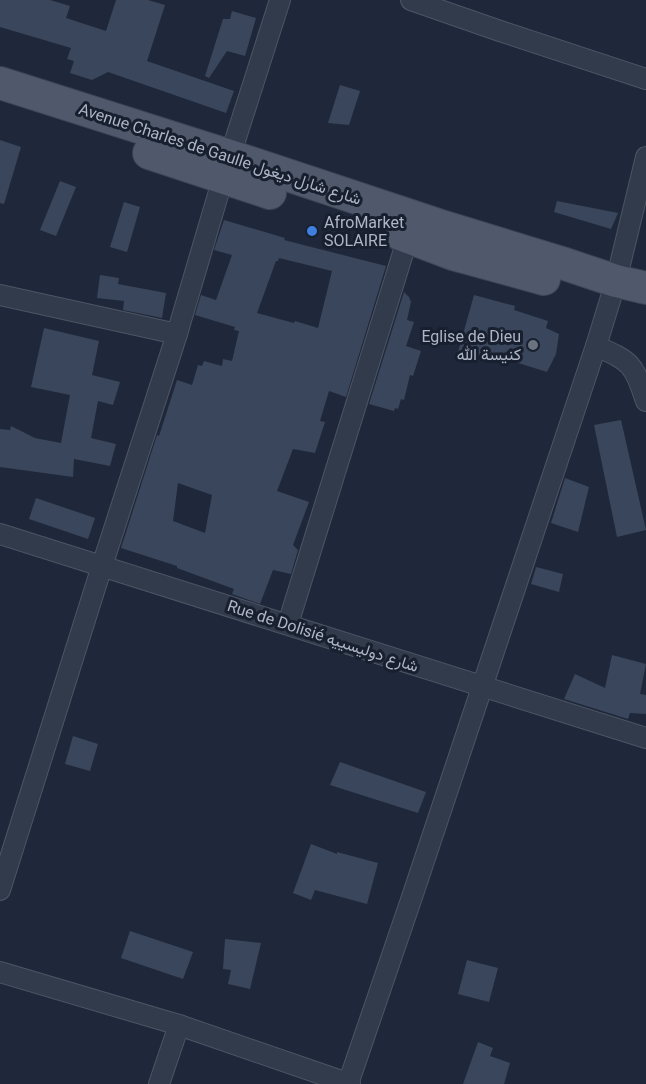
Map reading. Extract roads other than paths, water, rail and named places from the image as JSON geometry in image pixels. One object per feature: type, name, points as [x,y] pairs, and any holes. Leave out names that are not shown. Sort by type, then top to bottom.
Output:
[{"type":"main road","name":"Avenue Charles de Gaulle شارع شارل ديغول","points":[[0,83],[453,254],[613,289],[646,288]]},
{"type":"main road","name":"Avenue Charles de Gaulle شارع شارل ديغول","points":[[0,104],[438,225],[562,263],[646,305]]},
{"type":"street","points":[[0,890],[177,334],[226,167],[280,0]]},
{"type":"street","points":[[411,0],[646,79]]},
{"type":"street","points":[[0,972],[179,1025],[348,1084],[596,345],[613,289],[646,157]]},
{"type":"street","points":[[288,624],[408,237]]},
{"type":"street","points":[[0,295],[177,334]]},
{"type":"street","points":[[596,345],[631,365],[646,401]]},
{"type":"street","name":"Rue de Dolisié شارع دوليسييه","points":[[0,534],[646,738]]},
{"type":"street","points":[[159,1084],[179,1025]]},
{"type":"place","name":"AfroMarket SOLAIRE","points":[[312,231]]},
{"type":"place","name":"Eglise de Dieu كنيسة الله","points":[[533,345]]}]
